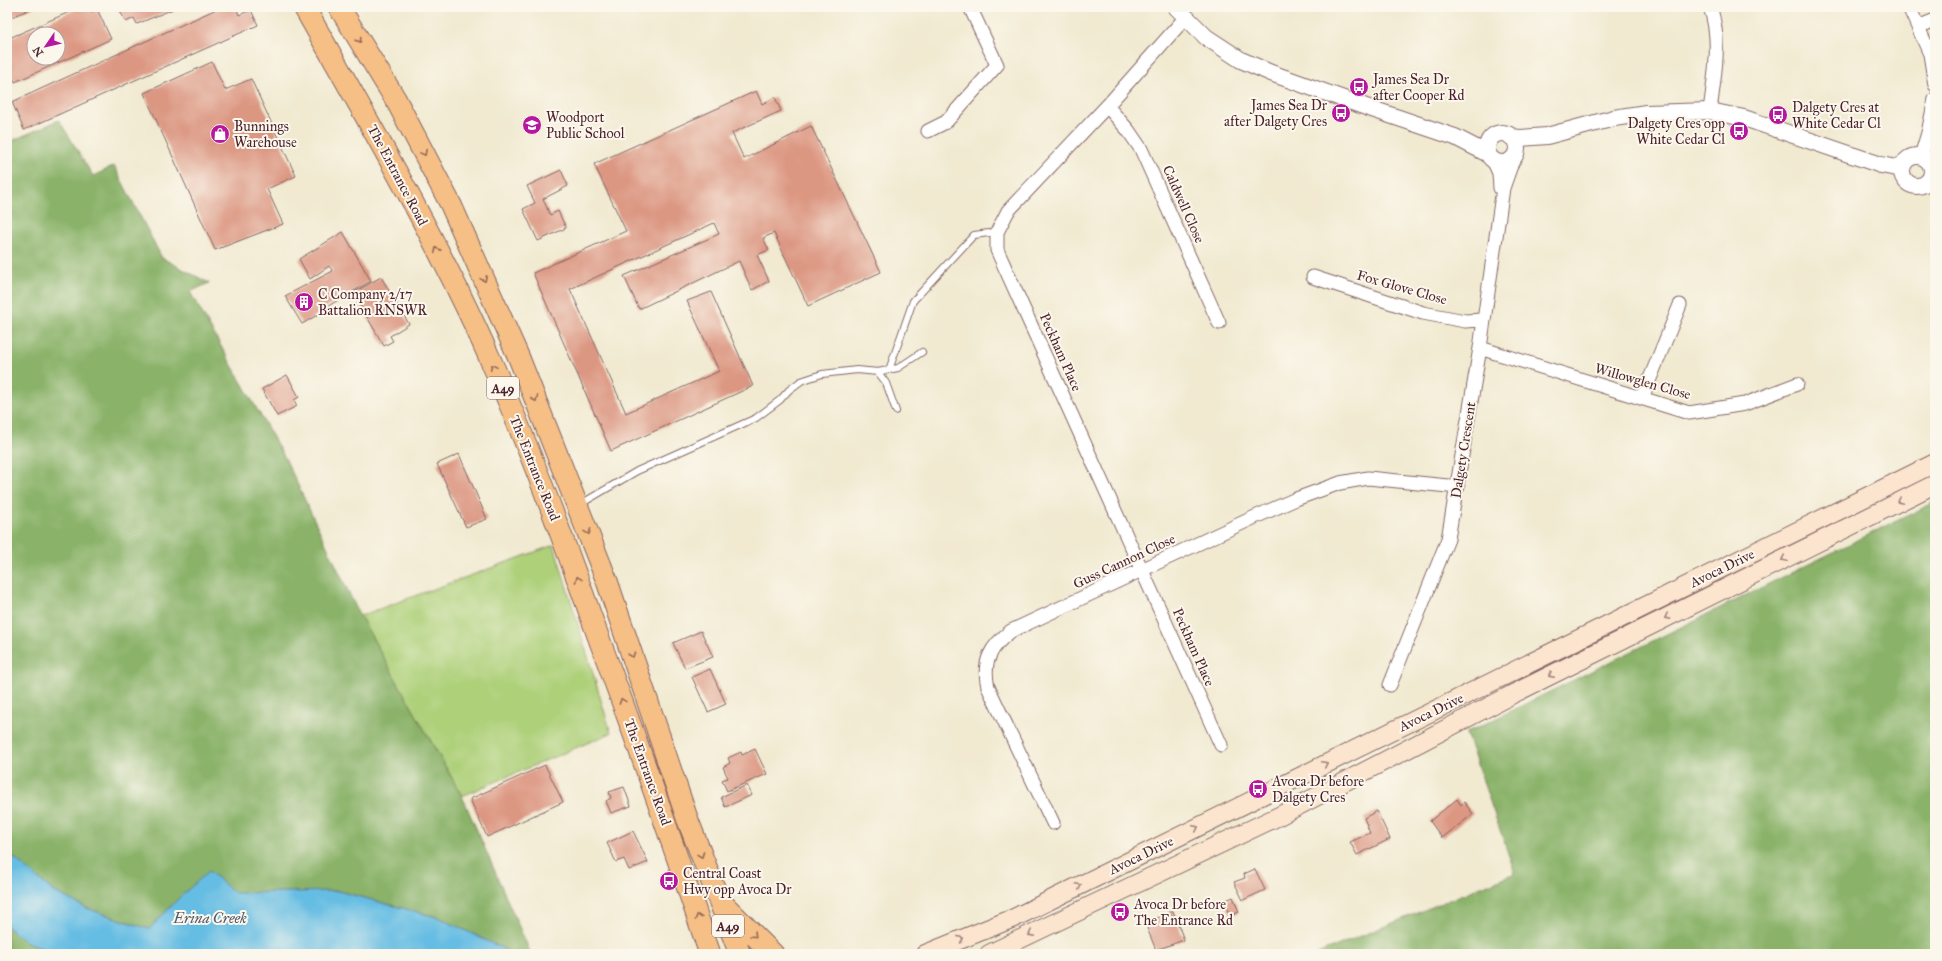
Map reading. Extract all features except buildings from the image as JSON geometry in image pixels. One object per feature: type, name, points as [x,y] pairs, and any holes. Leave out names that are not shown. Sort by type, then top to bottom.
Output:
[{"type":"highway","name":"The Entrance Road","points":[[304,7],[395,167],[494,368],[538,472],[587,604],[655,790],[710,954]]},
{"type":"highway","name":"The Entrance Road","points":[[339,7],[396,100],[451,205],[519,358],[607,581],[687,818],[740,954]]},
{"type":"highway","points":[[717,897],[773,954]]},
{"type":"main road","name":"Avoca Drive","points":[[925,954],[1014,918],[1935,463]]},
{"type":"main road","name":"Avoca Drive","points":[[989,954],[1279,816],[1513,694],[1935,484]]},
{"type":"street","points":[[928,131],[946,122],[997,65],[970,7]]},
{"type":"street","points":[[1710,7],[1717,41],[1715,74],[1710,111]]},
{"type":"street","points":[[1910,7],[1930,54],[1935,85]]},
{"type":"street","points":[[1181,12],[1206,37],[1241,60],[1271,73],[1455,136],[1491,151],[1506,163],[1514,148],[1559,133],[1614,118],[1646,112],[1710,111],[1744,118],[1881,165],[1902,169]]},
{"type":"street","name":"Peckham Place","points":[[1181,12],[1107,106],[1008,210],[997,232],[997,250],[1221,745]]},
{"type":"street","points":[[1918,27],[1935,20]]},
{"type":"street","points":[[1921,156],[1928,133],[1935,99]]},
{"type":"street","name":"Caldwell Close","points":[[1107,106],[1128,130],[1141,149],[1219,323]]},
{"type":"street","points":[[1491,151],[1498,134],[1502,134],[1514,148]]},
{"type":"street","name":"Dalgety Crescent","points":[[1390,685],[1448,539],[1458,487],[1480,348],[1482,320],[1503,188],[1514,148]]},
{"type":"street","name":"Dalgety Crescent","points":[[1491,151],[1499,173],[1500,206]]},
{"type":"street","points":[[1921,156],[1930,163],[1933,181],[1923,186],[1914,187],[1903,178],[1902,169],[1906,160],[1911,157],[1921,156]]},
{"type":"street","name":"Fox Glove Close","points":[[1313,277],[1423,313],[1465,321],[1482,320]]},
{"type":"street","points":[[1642,398],[1680,305]]},
{"type":"street","name":"Willowglen Close","points":[[1480,348],[1688,413],[1745,404],[1797,384]]},
{"type":"street","name":"Guss Cannon Close","points":[[1053,823],[988,687],[985,674],[989,655],[997,641],[1011,630],[1282,505],[1340,483],[1368,478],[1458,487]]},
{"type":"lane","points":[[889,370],[912,301],[974,235],[997,232]]},
{"type":"lane","points":[[578,505],[637,471],[756,418],[780,400],[789,390],[801,381],[822,374],[857,370],[878,372],[898,368],[922,352]]},
{"type":"lane","points":[[878,372],[886,383],[896,411]]},
{"type":"green space","points":[[59,120],[93,176],[114,166],[162,258],[209,283],[190,292],[286,460],[360,616],[462,796],[531,954],[514,954],[440,918],[338,891],[235,893],[209,872],[182,895],[149,929],[86,908],[53,891],[7,852],[7,143]]},
{"type":"green space","points":[[1935,502],[1935,954],[1317,954],[1515,873],[1466,733]]},
{"type":"green space","points":[[554,545],[611,733],[462,796],[360,616]]},
{"type":"green space","points":[[7,927],[27,943],[60,954],[7,954]]},
{"type":"water","name":"Erina Creek","points":[[7,852],[53,891],[86,908],[149,929],[182,895],[209,871],[235,893],[338,891],[440,918],[514,954],[301,954],[281,951],[268,954],[60,954],[27,943],[7,927]]},
{"type":"place","name":"James Sea Dr after Cooper Rd","points":[[1359,87]]},
{"type":"place","name":"James Sea Dr after Dalgety Cres","points":[[1341,113]]},
{"type":"place","name":"Dalgety Cres at White Cedar Cl","points":[[1778,115]]},
{"type":"place","name":"Woodport Public School","points":[[532,125]]},
{"type":"place","name":"Dalgety Cres opp White Cedar Cl","points":[[1739,131]]},
{"type":"place","name":"Bunnings Warehouse","points":[[220,134]]},
{"type":"place","name":"C Company 2/17 Battalion RNSWR","points":[[304,302]]},
{"type":"place","name":"Avoca Dr before Dalgety Cres","points":[[1258,789]]},
{"type":"place","name":"Central Coast Hwy opp Avoca Dr","points":[[669,881]]},
{"type":"place","name":"Avoca Dr before The Entrance Rd","points":[[1120,912]]}]
